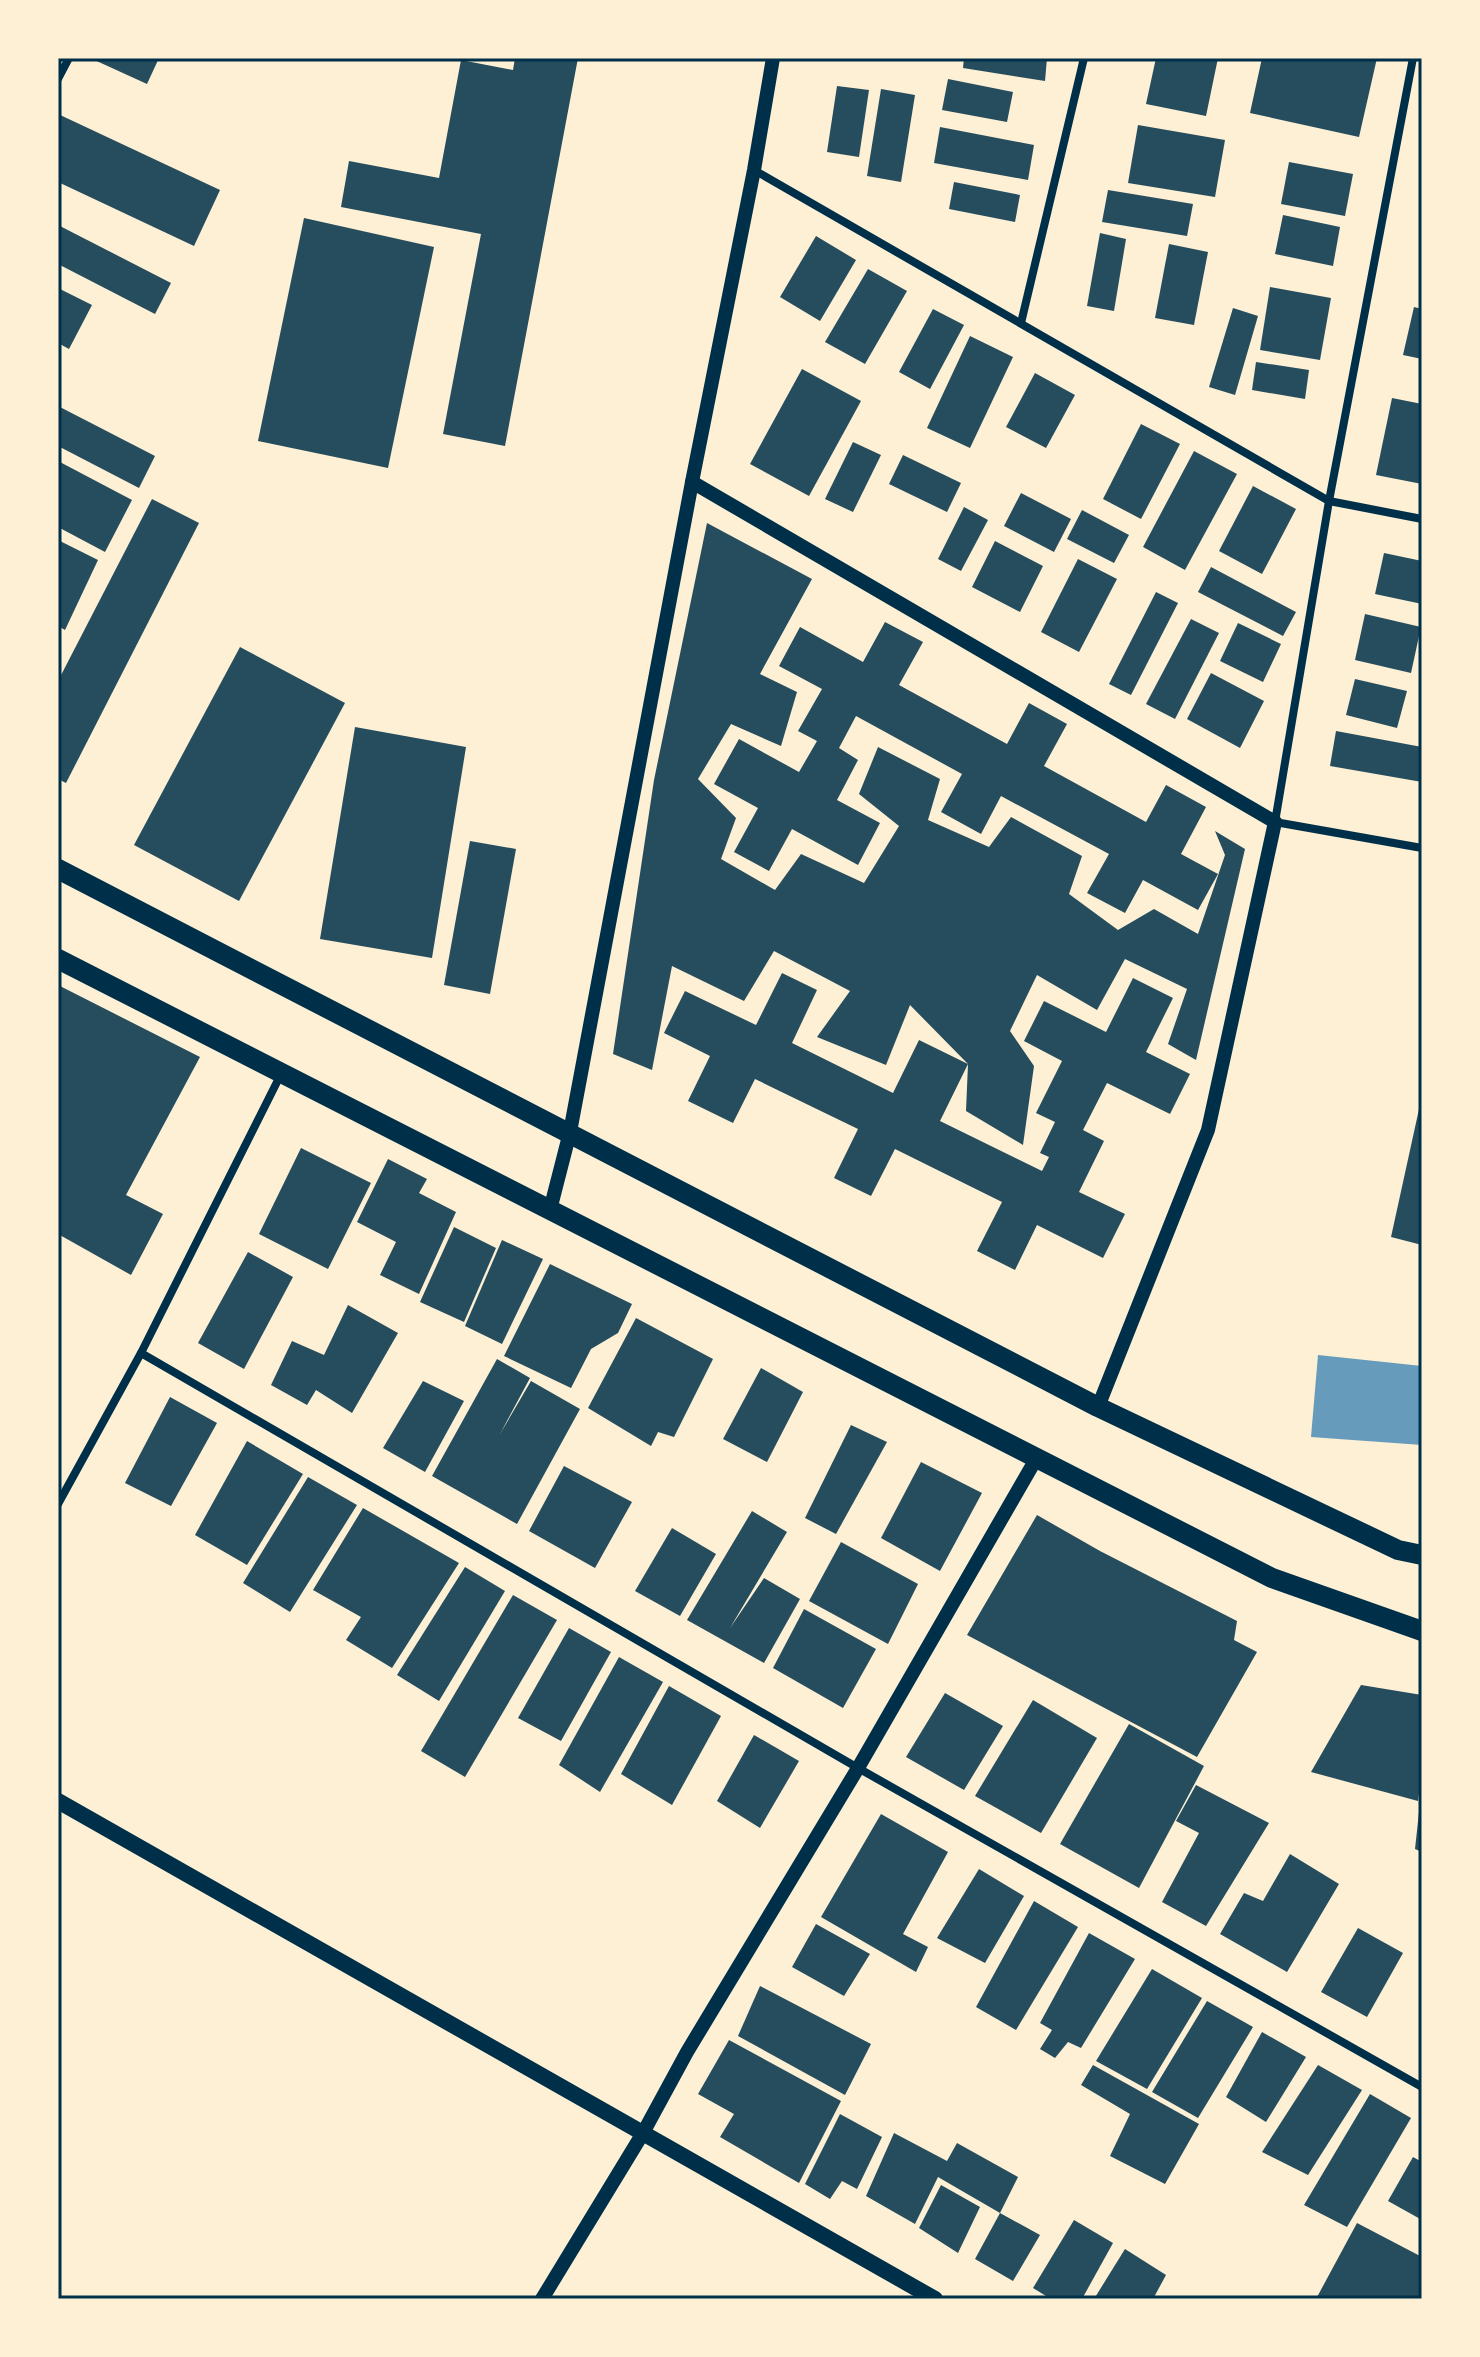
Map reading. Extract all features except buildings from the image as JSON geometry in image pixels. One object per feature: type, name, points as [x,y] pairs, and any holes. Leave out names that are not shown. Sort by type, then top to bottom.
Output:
[{"type":"main road","points":[[58,869],[1098,1407],[1398,1550],[1422,1555]]},
{"type":"main road","points":[[58,959],[1272,1578],[1422,1631]]},
{"type":"main road","points":[[58,1801],[935,2299]]},
{"type":"street","points":[[58,77],[69,58]]},
{"type":"street","points":[[550,1210],[570,1132],[773,58]]},
{"type":"street","points":[[1021,323],[1084,58]]},
{"type":"street","points":[[1098,1407],[1208,1130],[1275,822],[1329,501],[1413,58]]},
{"type":"street","points":[[754,170],[1329,501],[1422,519]]},
{"type":"street","points":[[692,482],[1275,822],[1422,848]]},
{"type":"street","points":[[58,1504],[141,1353],[282,1073]]},
{"type":"street","points":[[141,1353],[858,1768],[1422,2087]]},
{"type":"street","points":[[542,2299],[858,1768],[1036,1459]]},
{"type":"water","points":[[1318,1355],[1422,1366],[1422,1445],[1311,1437]]}]
